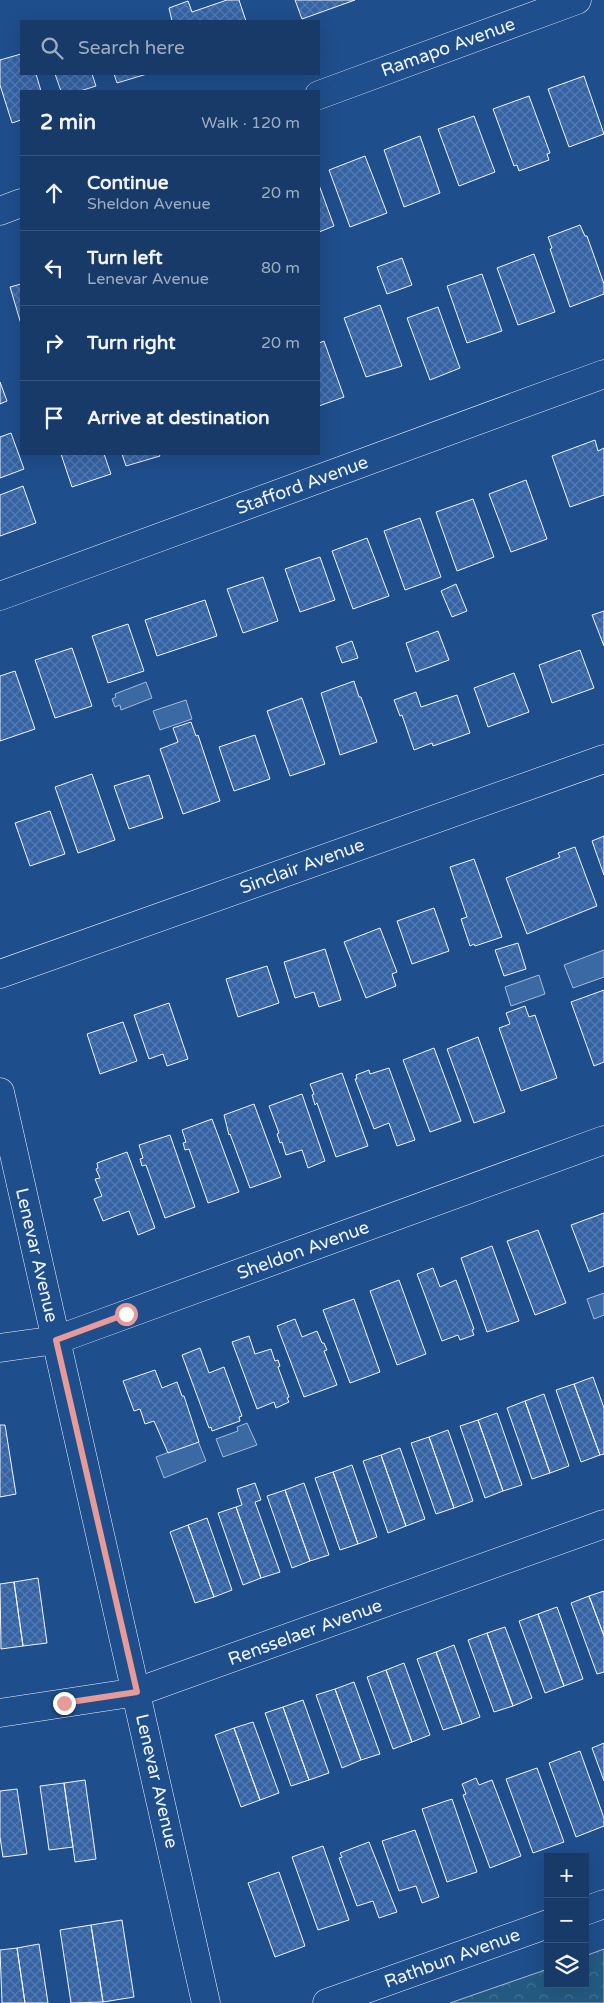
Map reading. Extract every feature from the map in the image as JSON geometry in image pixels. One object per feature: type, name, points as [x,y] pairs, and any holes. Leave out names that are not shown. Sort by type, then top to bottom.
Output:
[{"type":"street","name":"Ramapo Avenue","points":[[320,95],[578,0]]},
{"type":"street","points":[[0,211],[20,203]]},
{"type":"street","name":"Stafford Avenue","points":[[0,596],[604,374]]},
{"type":"street","name":"Sinclair Avenue","points":[[0,974],[604,759]]},
{"type":"street","name":"Lenevar Avenue","points":[[0,1092],[206,2003]]},
{"type":"street","name":"Sheldon Avenue","points":[[0,1348],[56,1340],[604,1140]]},
{"type":"street","name":"Rensselaer Avenue","points":[[0,1713],[137,1692],[604,1524]]},
{"type":"street","points":[[589,1910],[604,1904]]},
{"type":"street","name":"Rathbun Avenue","points":[[327,2003],[544,1925]]},
{"type":"green space","points":[[604,1949],[604,2003],[450,2003],[544,1970],[544,1988],[589,1988],[589,1955]]},
{"type":"shaded area","points":[[146,682],[152,698],[121,710],[120,705],[115,707],[112,699],[116,697],[115,694]]},
{"type":"shaded area","points":[[186,700],[192,719],[160,730],[153,711]]},
{"type":"shaded area","points":[[604,950],[604,977],[573,988],[564,965]]},
{"type":"shaded area","points":[[539,975],[545,994],[511,1006],[505,987]]},
{"type":"shaded area","points":[[604,1293],[604,1315],[594,1319],[587,1299]]},
{"type":"shaded area","points":[[247,1423],[257,1445],[223,1457],[216,1439],[238,1431],[237,1427]]},
{"type":"shaded area","points":[[198,1441],[206,1461],[164,1478],[156,1457]]},
{"type":"building","points":[[227,0],[239,0],[246,20],[172,20],[169,8],[188,1],[192,12]]},
{"type":"building","points":[[295,0],[355,0],[302,19]]},
{"type":"building","points":[[20,54],[20,75],[36,75],[41,90],[20,90],[20,120],[12,123],[0,85],[0,60]]},
{"type":"building","points":[[55,75],[92,75],[96,86],[83,90],[61,90]]},
{"type":"building","points":[[114,75],[144,75],[117,83]]},
{"type":"building","points":[[584,76],[604,134],[569,147],[548,89]]},
{"type":"building","points":[[529,96],[550,153],[547,154],[549,160],[519,171],[517,165],[514,166],[493,109]]},
{"type":"building","points":[[474,116],[495,172],[459,186],[438,129]]},
{"type":"building","points":[[420,136],[440,193],[404,207],[384,150]]},
{"type":"building","points":[[365,156],[387,213],[350,227],[329,170]]},
{"type":"building","points":[[320,188],[334,226],[320,232]]},
{"type":"building","points":[[580,225],[585,236],[587,236],[604,284],[604,294],[570,307],[550,249],[552,248],[548,237]]},
{"type":"building","points":[[534,254],[555,312],[518,325],[497,268]]},
{"type":"building","points":[[402,258],[412,285],[387,294],[377,267]]},
{"type":"building","points":[[482,274],[502,331],[467,343],[447,286]]},
{"type":"building","points":[[20,284],[20,321],[10,287]]},
{"type":"building","points":[[380,305],[402,366],[366,377],[344,318]]},
{"type":"building","points":[[438,307],[460,368],[430,380],[407,318]]},
{"type":"building","points":[[324,341],[344,397],[320,406],[320,343]]},
{"type":"building","points":[[0,382],[7,401],[0,404]]},
{"type":"building","points":[[11,433],[24,469],[0,478],[0,437]]},
{"type":"building","points":[[595,440],[598,451],[604,448],[604,495],[570,507],[552,456]]},
{"type":"building","points":[[61,455],[104,455],[111,474],[72,487]]},
{"type":"building","points":[[122,455],[160,456],[126,466]]},
{"type":"building","points":[[526,480],[547,539],[511,552],[489,494]]},
{"type":"building","points":[[23,486],[36,523],[0,536],[0,495]]},
{"type":"building","points":[[473,499],[494,557],[457,571],[436,512]]},
{"type":"building","points":[[420,518],[441,577],[405,590],[384,531]]},
{"type":"building","points":[[367,538],[389,596],[353,609],[332,551]]},
{"type":"building","points":[[320,557],[335,600],[300,612],[285,569]]},
{"type":"building","points":[[263,577],[278,621],[243,633],[227,589]]},
{"type":"building","points":[[456,584],[467,611],[452,617],[441,591]]},
{"type":"building","points":[[205,600],[217,636],[157,656],[145,620]]},
{"type":"building","points":[[604,611],[604,646],[592,615]]},
{"type":"building","points":[[128,624],[144,671],[108,683],[92,636]]},
{"type":"building","points":[[438,631],[449,660],[416,672],[406,643]]},
{"type":"building","points":[[352,641],[358,658],[342,663],[336,647]]},
{"type":"building","points":[[72,648],[92,706],[55,718],[35,660]]},
{"type":"building","points":[[580,650],[594,688],[552,703],[539,665]]},
{"type":"building","points":[[15,671],[35,729],[0,741],[0,676]]},
{"type":"building","points":[[514,673],[529,712],[488,727],[474,688]]},
{"type":"building","points":[[354,681],[377,742],[340,755],[321,693]]},
{"type":"building","points":[[416,692],[421,707],[457,695],[470,733],[433,746],[432,743],[414,750],[402,715],[400,716],[394,700]]},
{"type":"building","points":[[302,698],[325,764],[290,776],[267,711]]},
{"type":"building","points":[[191,722],[196,736],[198,735],[220,801],[183,814],[160,749],[178,742],[173,728]]},
{"type":"building","points":[[255,735],[270,779],[234,791],[219,747]]},
{"type":"building","points":[[92,774],[115,840],[78,853],[55,787]]},
{"type":"building","points":[[149,775],[163,818],[129,829],[114,786]]},
{"type":"building","points":[[50,811],[65,854],[30,866],[15,823]]},
{"type":"building","points":[[604,836],[604,875],[592,841]]},
{"type":"building","points":[[575,847],[597,906],[527,934],[506,878],[560,857],[558,853]]},
{"type":"building","points":[[474,859],[502,937],[470,946],[461,919],[467,917],[450,867]]},
{"type":"building","points":[[434,908],[449,951],[412,964],[397,921]]},
{"type":"building","points":[[380,928],[397,972],[392,974],[396,986],[366,998],[344,942]]},
{"type":"building","points":[[518,943],[526,969],[504,976],[495,950]]},
{"type":"building","points":[[325,949],[341,1000],[319,1007],[314,992],[295,998],[284,962]]},
{"type":"building","points":[[267,966],[279,1003],[238,1017],[226,979]]},
{"type":"building","points":[[604,990],[604,1062],[594,1066],[571,1002]]},
{"type":"building","points":[[169,1003],[188,1059],[167,1066],[163,1054],[149,1059],[134,1015]]},
{"type":"building","points":[[525,1006],[529,1017],[535,1015],[557,1078],[521,1091],[499,1028],[510,1024],[506,1013]]},
{"type":"building","points":[[123,1022],[137,1061],[100,1074],[87,1034]]},
{"type":"building","points":[[478,1037],[505,1112],[474,1123],[447,1049]]},
{"type":"building","points":[[434,1048],[461,1121],[430,1132],[403,1060]]},
{"type":"building","points":[[389,1068],[415,1140],[397,1146],[389,1123],[374,1129],[355,1079],[357,1079],[356,1075],[369,1070],[370,1074]]},
{"type":"building","points":[[342,1073],[368,1146],[336,1157],[317,1103],[315,1105],[312,1095],[314,1094],[310,1084]]},
{"type":"building","points":[[302,1094],[325,1161],[308,1168],[302,1150],[286,1155],[282,1142],[280,1143],[277,1134],[279,1133],[269,1106]]},
{"type":"building","points":[[254,1104],[281,1177],[250,1188],[229,1135],[224,1115]]},
{"type":"building","points":[[212,1119],[239,1192],[208,1203],[189,1149],[185,1150],[183,1143],[186,1142],[182,1130]]},
{"type":"building","points":[[170,1135],[195,1207],[165,1218],[146,1165],[142,1166],[140,1159],[143,1158],[139,1145]]},
{"type":"building","points":[[127,1152],[155,1228],[138,1235],[129,1211],[103,1221],[94,1199],[102,1196],[95,1179],[100,1178],[96,1169],[98,1168],[97,1163]]},
{"type":"building","points":[[604,1213],[604,1266],[589,1272],[571,1225]]},
{"type":"building","points":[[538,1230],[566,1303],[535,1315],[507,1241]]},
{"type":"building","points":[[492,1246],[519,1321],[487,1332],[461,1258]]},
{"type":"building","points":[[433,1268],[440,1287],[456,1280],[474,1329],[472,1330],[474,1335],[460,1340],[458,1335],[442,1341],[417,1274]]},
{"type":"building","points":[[399,1280],[426,1354],[397,1365],[370,1291]]},
{"type":"building","points":[[354,1299],[380,1372],[350,1383],[323,1310]]},
{"type":"building","points":[[295,1319],[302,1337],[317,1331],[327,1350],[324,1351],[337,1385],[304,1397],[277,1326]]},
{"type":"building","points":[[249,1336],[255,1354],[271,1349],[275,1361],[278,1360],[280,1366],[278,1367],[289,1402],[276,1408],[274,1402],[257,1409],[232,1342]]},
{"type":"building","points":[[200,1348],[209,1373],[224,1367],[242,1416],[239,1417],[240,1421],[212,1431],[211,1427],[209,1428],[182,1355]]},
{"type":"building","points":[[155,1370],[162,1388],[177,1382],[182,1396],[184,1396],[199,1442],[168,1453],[154,1421],[145,1424],[140,1409],[134,1411],[123,1381]]},
{"type":"building","points":[[593,1377],[604,1408],[604,1454],[600,1455],[574,1384]]},
{"type":"building","points":[[574,1384],[600,1455],[581,1462],[556,1390]]},
{"type":"building","points":[[544,1394],[569,1466],[550,1473],[525,1401]]},
{"type":"building","points":[[525,1401],[550,1473],[532,1479],[507,1408]]},
{"type":"building","points":[[497,1413],[522,1485],[503,1491],[478,1420]]},
{"type":"building","points":[[478,1420],[503,1491],[485,1498],[460,1426]]},
{"type":"building","points":[[0,1425],[5,1425],[16,1494],[0,1497]]},
{"type":"building","points":[[448,1430],[473,1501],[454,1508],[429,1437]]},
{"type":"building","points":[[429,1437],[454,1508],[436,1514],[411,1443]]},
{"type":"building","points":[[400,1448],[425,1519],[406,1526],[381,1455]]},
{"type":"building","points":[[381,1455],[406,1526],[388,1533],[363,1461]]},
{"type":"building","points":[[352,1465],[377,1537],[358,1544],[333,1472]]},
{"type":"building","points":[[333,1472],[358,1544],[340,1550],[315,1478]]},
{"type":"building","points":[[255,1483],[261,1500],[255,1502],[280,1572],[261,1578],[236,1507],[242,1505],[237,1489]]},
{"type":"building","points":[[304,1483],[329,1555],[310,1561],[285,1490]]},
{"type":"building","points":[[285,1490],[310,1561],[292,1568],[267,1496]]},
{"type":"building","points":[[236,1507],[261,1578],[243,1585],[218,1513]]},
{"type":"building","points":[[207,1518],[232,1590],[214,1597],[188,1525]]},
{"type":"building","points":[[188,1525],[214,1597],[195,1603],[170,1532]]},
{"type":"building","points":[[38,1578],[47,1643],[23,1646],[14,1582]]},
{"type":"building","points":[[14,1582],[23,1646],[1,1649],[0,1584]]},
{"type":"building","points":[[604,1591],[604,1636],[589,1596]]},
{"type":"building","points":[[589,1596],[604,1636],[604,1672],[597,1674],[571,1603]]},
{"type":"building","points":[[557,1607],[583,1679],[564,1686],[538,1614]]},
{"type":"building","points":[[538,1614],[564,1686],[545,1693],[519,1621]]},
{"type":"building","points":[[505,1627],[532,1698],[513,1706],[487,1633]]},
{"type":"building","points":[[487,1633],[513,1706],[494,1712],[468,1640]]},
{"type":"building","points":[[454,1645],[480,1717],[462,1724],[436,1652]]},
{"type":"building","points":[[436,1652],[462,1724],[443,1730],[417,1659]]},
{"type":"building","points":[[404,1663],[430,1735],[412,1742],[386,1670]]},
{"type":"building","points":[[386,1670],[412,1742],[393,1749],[367,1677]]},
{"type":"building","points":[[354,1682],[380,1754],[361,1760],[335,1689]]},
{"type":"building","points":[[335,1689],[361,1760],[342,1768],[316,1695]]},
{"type":"building","points":[[303,1700],[329,1773],[309,1780],[283,1707]]},
{"type":"building","points":[[283,1707],[309,1780],[291,1786],[265,1713]]},
{"type":"building","points":[[253,1722],[279,1793],[260,1800],[234,1728]]},
{"type":"building","points":[[234,1728],[260,1800],[241,1807],[215,1735]]},
{"type":"building","points":[[604,1743],[604,1781],[592,1748]]},
{"type":"building","points":[[580,1751],[604,1818],[604,1826],[576,1837],[549,1763]]},
{"type":"building","points":[[537,1768],[564,1842],[533,1853],[506,1779]]},
{"type":"building","points":[[476,1778],[479,1785],[492,1780],[521,1856],[490,1868],[463,1795],[466,1794],[462,1784]]},
{"type":"building","points":[[85,1780],[96,1859],[75,1862],[64,1783]]},
{"type":"building","points":[[64,1783],[73,1847],[49,1850],[40,1786]]},
{"type":"building","points":[[17,1789],[27,1854],[3,1857],[0,1837],[0,1791]]},
{"type":"building","points":[[452,1799],[477,1872],[447,1882],[422,1809]]},
{"type":"building","points":[[415,1830],[439,1897],[422,1903],[416,1886],[399,1891],[382,1841]]},
{"type":"building","points":[[369,1842],[397,1912],[379,1918],[373,1901],[357,1906],[339,1858],[342,1857],[340,1853]]},
{"type":"building","points":[[323,1846],[349,1920],[318,1930],[292,1857]]},
{"type":"building","points":[[279,1872],[305,1946],[275,1957],[248,1883]]},
{"type":"building","points":[[122,1920],[134,1997],[103,2002],[91,1925]]},
{"type":"building","points":[[91,1925],[103,2002],[71,2003],[60,1930]]},
{"type":"building","points":[[39,1944],[48,2003],[25,2003],[17,1948]]},
{"type":"building","points":[[17,1948],[25,2003],[2,2003],[0,1950]]},
{"type":"route","points":[[64,1703],[137,1692],[56,1340],[126,1314]]}]
